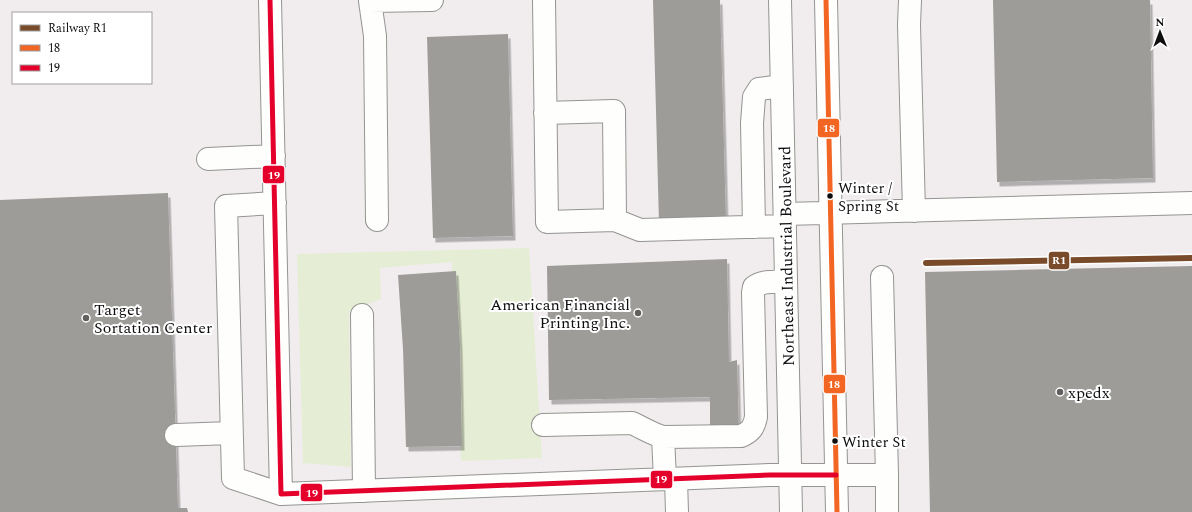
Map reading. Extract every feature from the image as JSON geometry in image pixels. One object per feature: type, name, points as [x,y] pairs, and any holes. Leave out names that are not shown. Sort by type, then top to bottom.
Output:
[{"type":"street","points":[[270,0],[281,494]]},
{"type":"street","points":[[377,220],[375,36],[370,1],[432,0]]},
{"type":"street","points":[[544,0],[547,222],[615,220],[640,230],[754,227],[785,220],[830,213],[1192,204]]},
{"type":"street","name":"Northeast Industrial Boulevard","points":[[780,0],[791,512]]},
{"type":"street","points":[[826,0],[837,512]]},
{"type":"street","points":[[910,0],[909,25],[914,211]]},
{"type":"street","points":[[754,227],[752,123],[754,98],[759,89],[782,86]]},
{"type":"street","points":[[545,113],[614,111],[615,220]]},
{"type":"street","points":[[208,159],[274,156]]},
{"type":"street","points":[[274,203],[226,206],[233,478],[281,494],[790,474],[888,475]]},
{"type":"street","points":[[882,277],[888,475],[886,512]]},
{"type":"street","points":[[544,425],[632,423],[654,435],[663,437],[741,436],[752,430],[756,417],[754,287],[764,282],[786,282]]},
{"type":"street","points":[[362,314],[364,491]]},
{"type":"street","points":[[176,435],[231,433]]},
{"type":"street","points":[[663,437],[677,512]]},
{"type":"shaded area","points":[[0,0],[1192,0],[1192,512],[0,512]]},
{"type":"green space","points":[[529,248],[542,458],[461,461],[452,262],[380,268],[381,299],[349,311],[351,467],[303,463],[297,254]]},
{"type":"building","points":[[653,0],[720,0],[726,221],[659,223]]},
{"type":"building","points":[[993,0],[1150,0],[1153,178],[997,182]]},
{"type":"building","points":[[508,34],[513,236],[433,238],[427,37]]},
{"type":"building","name":"Target Sortation Center","points":[[168,193],[178,508],[187,508],[188,512],[0,512],[0,200]]},
{"type":"building","name":"American Financial Printing Inc.","points":[[727,259],[729,362],[737,360],[739,433],[710,434],[710,397],[549,400],[547,266]]},
{"type":"building","name":"xpedx","points":[[1192,266],[1192,512],[930,512],[925,272]]},
{"type":"building","points":[[456,271],[460,347],[462,446],[406,447],[403,349],[398,275]]},
{"type":"rail line","name":"R1","points":[[926,263],[1192,258]]},
{"type":"transit line","name":"19","points":[[270,0],[281,494],[770,475],[836,475]]},
{"type":"transit line","name":"18","points":[[826,0],[837,512]]},
{"type":"place","name":"Winter / Spring St","points":[[830,196]]},
{"type":"place","name":"American Financial Printing Inc.","points":[[638,313]]},
{"type":"place","name":"Target Sortation Center","points":[[86,318]]},
{"type":"place","name":"xpedx","points":[[1060,392]]},
{"type":"place","name":"Winter St","points":[[835,441]]}]
